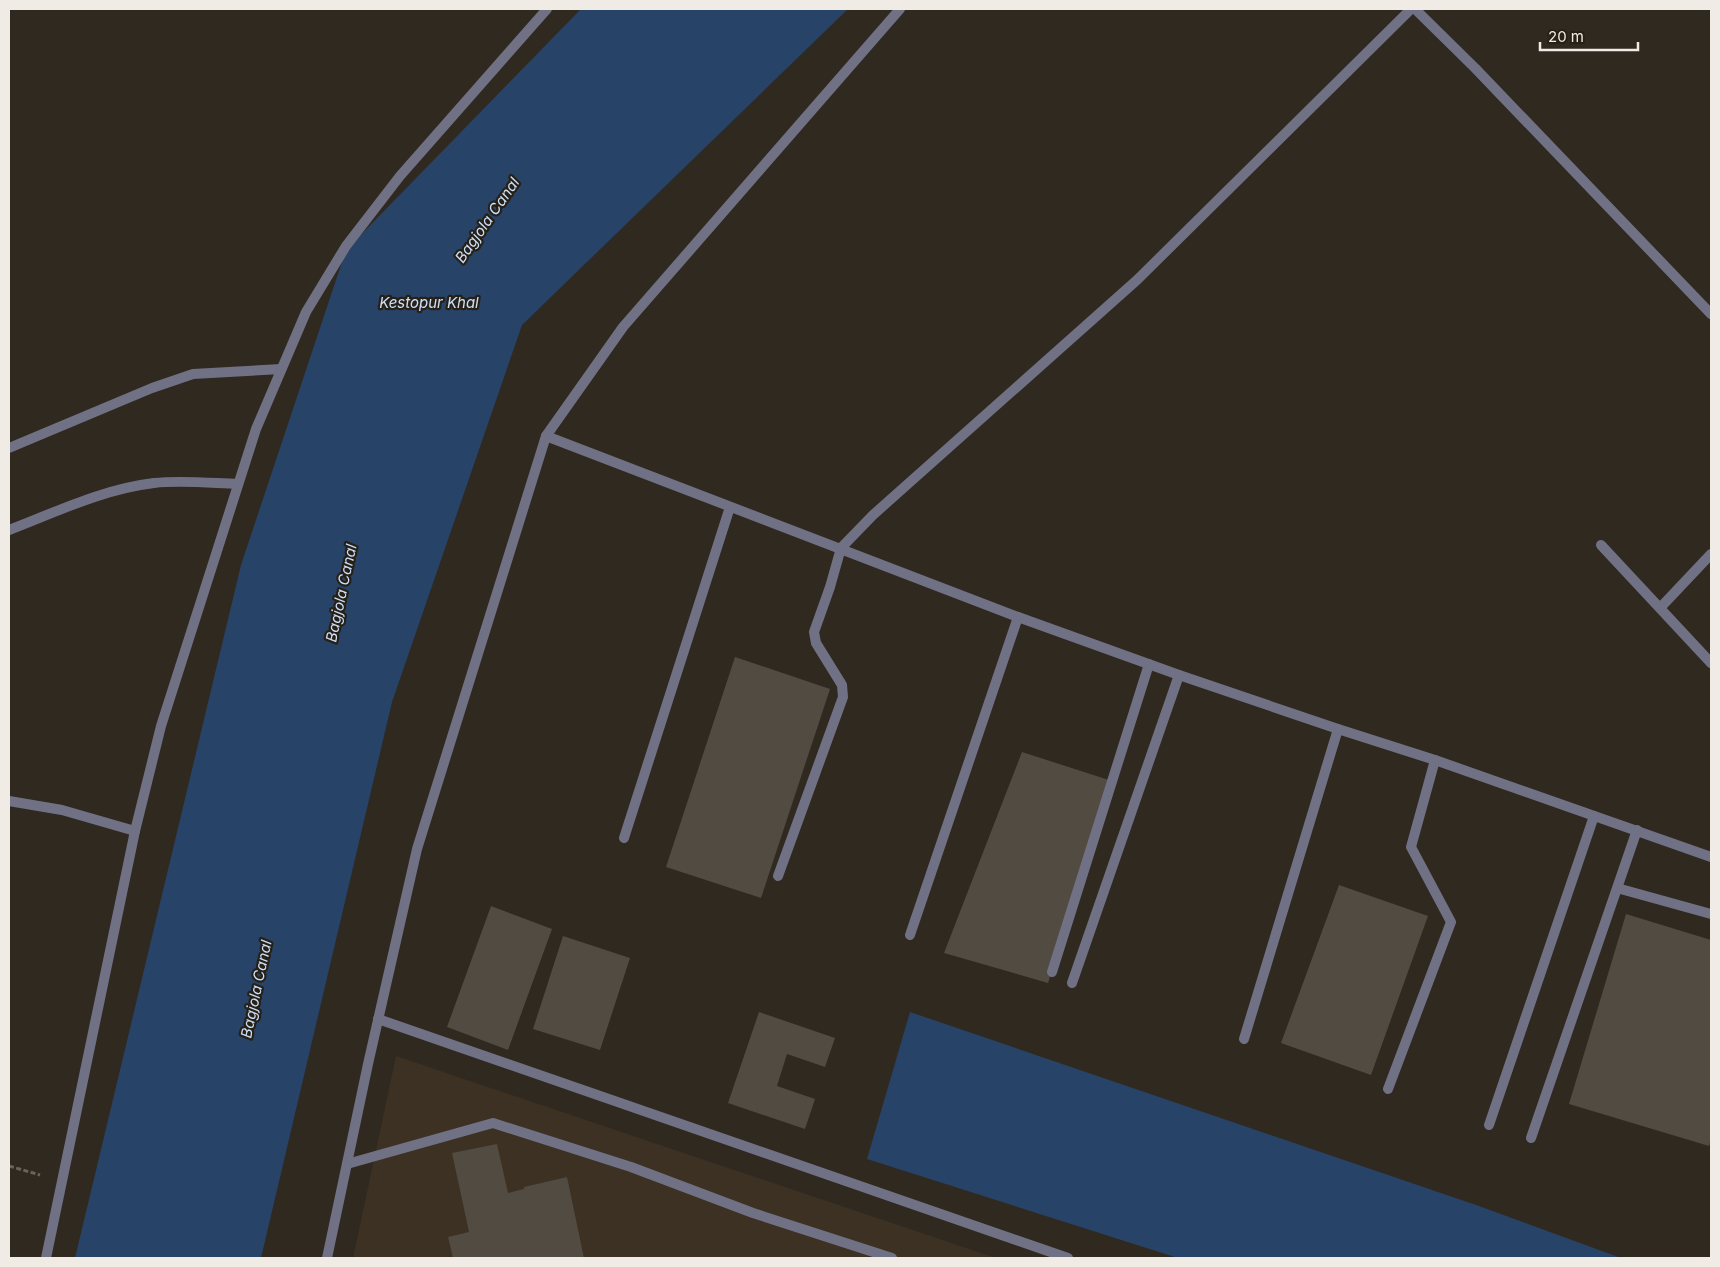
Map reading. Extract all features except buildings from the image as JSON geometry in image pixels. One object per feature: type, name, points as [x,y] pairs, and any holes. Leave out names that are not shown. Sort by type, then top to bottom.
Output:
[{"type":"street","points":[[46,1258],[135,831],[161,726],[256,428],[306,312],[346,246],[400,176],[548,9]]},
{"type":"street","points":[[327,1258],[378,1019],[417,849],[546,436],[623,326],[900,9]]},
{"type":"street","points":[[778,876],[843,697],[842,685],[816,642],[814,632],[841,548],[873,515],[1137,280],[1413,9],[1475,68],[1711,314]]},
{"type":"street","points":[[9,448],[152,388],[193,374],[281,369]]},
{"type":"street","points":[[546,436],[1018,617],[1179,675],[1338,730],[1435,760],[1711,857]]},
{"type":"street","points":[[9,530],[106,492],[154,483],[199,482],[238,484]]},
{"type":"street","points":[[624,838],[730,507]]},
{"type":"street","points":[[1601,545],[1711,663]]},
{"type":"street","points":[[1660,608],[1711,554]]},
{"type":"street","points":[[910,934],[1018,617]]},
{"type":"street","points":[[1052,972],[1149,664]]},
{"type":"street","points":[[1072,982],[1179,675]]},
{"type":"street","points":[[1244,1039],[1338,730]]},
{"type":"street","points":[[1388,1089],[1452,922],[1411,847],[1435,760]]},
{"type":"street","points":[[9,801],[62,810],[135,831]]},
{"type":"street","points":[[1489,1125],[1594,816]]},
{"type":"street","points":[[1530,1138],[1637,830]]},
{"type":"street","points":[[1617,888],[1711,914]]},
{"type":"street","points":[[378,1019],[1068,1258]]},
{"type":"street","points":[[347,1164],[493,1123],[631,1167],[753,1213],[892,1258]]},
{"type":"path","points":[[9,1166],[63,1181]]},
{"type":"shaded area","points":[[396,1056],[996,1258],[353,1258]]},
{"type":"water","name":"Kestopur Khal","points":[[581,9],[848,9],[522,325],[392,702],[261,1258],[75,1258],[241,565],[346,250]]},
{"type":"water","points":[[910,1012],[1479,1206],[1621,1258],[1178,1258],[867,1159]]},
{"type":"water label","name":"Bagjola Canal","points":[[487,220]]},
{"type":"water label","name":"Bagjola Canal","points":[[341,593]]},
{"type":"water label","name":"Bagjola Canal","points":[[256,989]]}]
